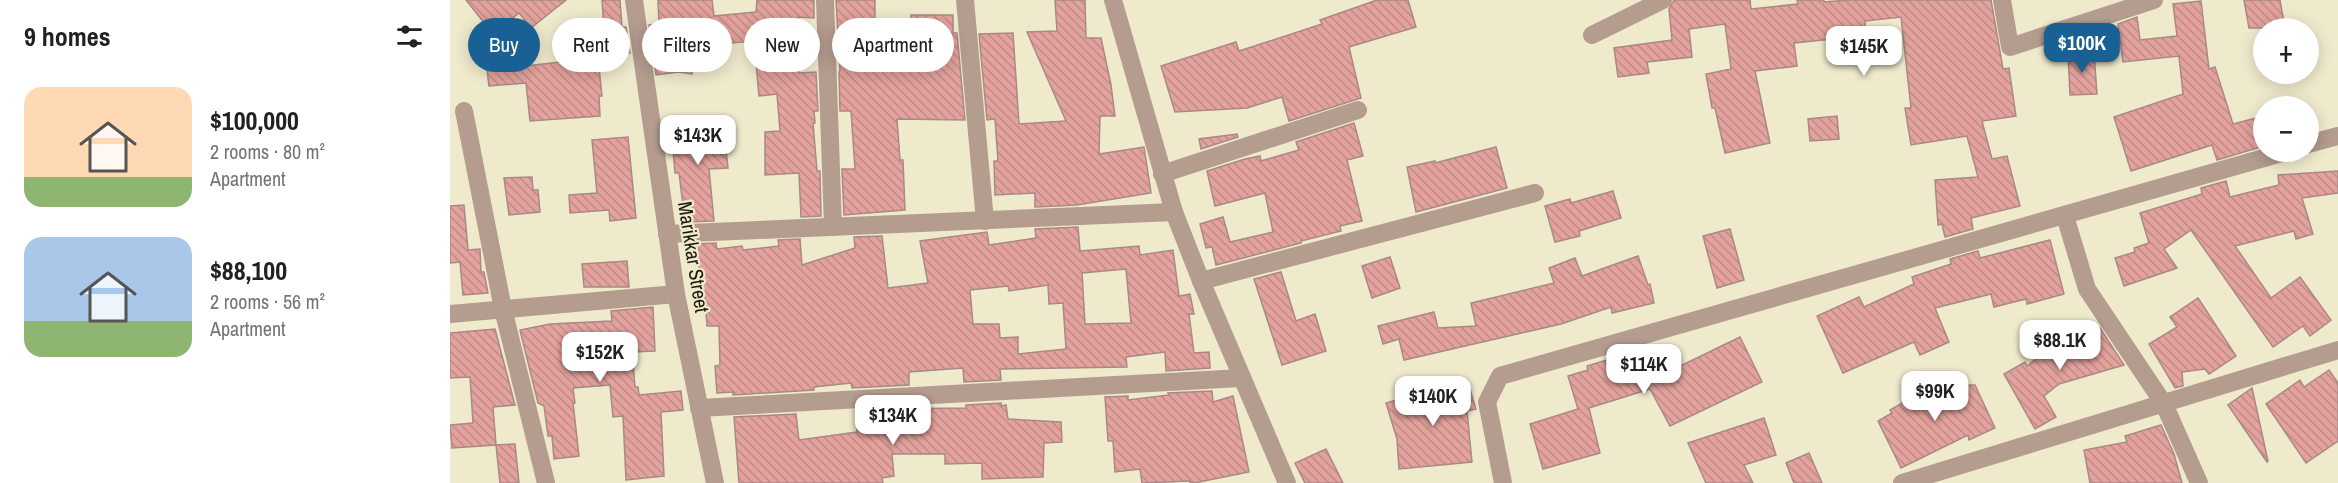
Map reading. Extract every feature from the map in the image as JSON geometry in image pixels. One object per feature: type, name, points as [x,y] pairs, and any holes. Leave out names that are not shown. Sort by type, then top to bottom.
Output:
[{"type":"street","name":"Marikkar Street","points":[[634,0],[676,294],[715,483]]},
{"type":"street","points":[[825,0],[833,227]]},
{"type":"street","points":[[964,0],[985,221]]},
{"type":"street","points":[[1113,0],[1174,212],[1241,378],[1287,483]]},
{"type":"street","points":[[1592,36],[1663,0]]},
{"type":"street","points":[[2002,0],[2010,47],[2154,0]]},
{"type":"street","points":[[1162,174],[1358,110]]},
{"type":"street","points":[[464,111],[503,309],[546,483]]},
{"type":"street","points":[[2319,141],[2338,136]]},
{"type":"street","points":[[1503,483],[1487,402],[1500,376],[2253,161]]},
{"type":"street","points":[[1201,281],[1535,193]]},
{"type":"street","points":[[667,234],[1174,212]]},
{"type":"street","points":[[2065,216],[2087,289],[2163,404],[2199,483]]},
{"type":"street","points":[[450,314],[676,294]]},
{"type":"street","points":[[1902,483],[2338,350]]},
{"type":"street","points":[[699,408],[1241,378]]},
{"type":"building","points":[[466,0],[566,0],[540,21],[540,18],[523,18],[519,13],[513,18],[480,18]]},
{"type":"building","points":[[602,0],[620,0],[621,18],[603,18]]},
{"type":"building","points":[[658,0],[712,0],[714,16],[756,12],[757,0],[814,0],[814,18],[744,18],[744,42],[732,43],[732,18],[659,18]]},
{"type":"building","points":[[836,0],[875,0],[875,18],[837,18]]},
{"type":"building","points":[[1055,0],[1085,0],[1086,38],[1101,38],[1115,116],[1100,116],[1099,154],[1144,147],[1151,193],[1077,205],[1035,207],[1035,193],[995,195],[994,161],[998,161],[995,119],[987,120],[979,34],[1013,33],[1019,124],[1066,121],[1027,32],[1057,31]]},
{"type":"building","points":[[1377,0],[1408,0],[1416,27],[1349,47],[1361,98],[1289,121],[1282,97],[1247,108],[1175,112],[1161,66],[1236,42],[1239,51],[1322,24],[1320,20]]},
{"type":"building","points":[[1674,0],[1750,0],[1751,9],[1798,4],[1797,0],[1824,0],[1824,2],[1991,0],[2003,69],[2009,68],[2016,116],[1982,121],[1992,159],[2007,156],[2020,206],[1971,218],[1973,229],[1945,237],[1942,224],[1938,225],[1935,180],[1978,177],[1967,136],[1911,145],[1905,108],[1911,108],[1901,17],[1865,21],[1866,43],[1844,44],[1843,38],[1794,43],[1797,66],[1755,71],[1770,143],[1725,153],[1715,108],[1712,108],[1706,74],[1731,69],[1725,24],[1689,29],[1692,57],[1647,62],[1649,73],[1618,77],[1614,48],[1672,40],[1669,9]]},
{"type":"building","points":[[2244,0],[2280,0],[2283,18],[2253,18],[2253,28],[2249,28]]},
{"type":"building","points":[[2201,1],[2209,69],[2215,67],[2233,124],[2253,119],[2253,149],[2217,160],[2212,145],[2131,171],[2114,117],[2183,94],[2179,56],[2123,62],[2118,24],[2137,17],[2140,40],[2177,36],[2173,4]]},
{"type":"building","points":[[911,15],[953,15],[953,18],[911,18]]},
{"type":"building","points":[[954,33],[957,33],[965,120],[897,119],[900,160],[903,160],[905,210],[844,215],[842,169],[855,169],[851,111],[840,111],[839,72],[954,72]]},
{"type":"building","points":[[2094,52],[2097,94],[2070,95],[2068,53]]},
{"type":"building","points":[[552,63],[552,72],[599,72],[602,96],[599,96],[600,116],[530,121],[526,83],[489,86],[487,72],[540,72],[540,64]]},
{"type":"building","points":[[656,72],[678,72],[656,75]]},
{"type":"building","points":[[757,72],[816,72],[818,111],[814,111],[815,123],[813,123],[817,171],[820,171],[821,216],[801,217],[799,173],[765,175],[765,132],[780,131],[777,94],[759,96]]},
{"type":"building","points":[[1837,116],[1839,139],[1810,141],[1808,119]]},
{"type":"building","points":[[719,121],[721,139],[725,139],[728,168],[709,169],[714,221],[685,222],[679,173],[675,173],[671,124]]},
{"type":"building","points":[[1354,123],[1363,156],[1347,160],[1362,221],[1340,226],[1341,231],[1216,265],[1212,247],[1206,248],[1200,224],[1223,217],[1230,242],[1273,232],[1265,193],[1215,206],[1207,171],[1245,159],[1260,156],[1261,161],[1299,150],[1296,142]]},
{"type":"building","points":[[1237,134],[1238,137],[1201,149],[1199,139]]},
{"type":"building","points":[[628,137],[636,218],[610,221],[609,210],[570,213],[569,195],[597,193],[592,140]]},
{"type":"building","points":[[1496,147],[1507,188],[1416,212],[1407,167],[1435,161],[1435,163]]},
{"type":"building","points":[[2338,171],[2338,193],[2302,198],[2313,234],[2296,239],[2294,231],[2235,246],[2271,298],[2300,277],[2331,320],[2310,336],[2303,326],[2273,347],[2191,230],[2164,249],[2177,268],[2124,286],[2115,258],[2135,252],[2134,248],[2149,243],[2140,213],[2202,194],[2201,188],[2226,181],[2230,197],[2279,185],[2278,175]]},
{"type":"building","points":[[532,177],[533,190],[538,190],[540,212],[509,215],[504,178]]},
{"type":"building","points":[[1613,191],[1621,218],[1579,231],[1580,236],[1555,242],[1545,206],[1570,199],[1571,203]]},
{"type":"building","points":[[464,205],[468,250],[480,249],[481,272],[484,272],[488,293],[463,295],[460,262],[450,263],[450,206]]},
{"type":"building","points":[[1078,227],[1080,251],[1139,246],[1140,255],[1173,250],[1179,296],[1190,294],[1194,314],[1189,314],[1194,353],[1209,352],[1210,368],[1166,371],[1165,352],[1126,357],[1127,367],[1000,369],[1001,380],[964,382],[963,368],[909,372],[909,385],[852,388],[851,383],[814,387],[814,390],[733,395],[733,392],[717,393],[715,366],[720,365],[719,326],[707,326],[696,244],[716,243],[717,249],[742,246],[743,250],[779,246],[778,240],[800,239],[802,265],[855,248],[854,237],[882,236],[888,288],[928,283],[920,241],[987,232],[989,245],[1036,238],[1035,229]],"holes":[[[1126,269],[1131,323],[1085,324],[1082,273]],[[1048,285],[1049,304],[1063,303],[1066,349],[1018,354],[1018,337],[1000,338],[999,324],[973,324],[970,290],[1008,286],[1009,291]]]},
{"type":"building","points":[[1730,229],[1744,280],[1717,288],[1703,236]]},
{"type":"building","points":[[2050,240],[2064,294],[2027,304],[2026,299],[1994,307],[1991,294],[1935,308],[1949,342],[1920,355],[1914,342],[1843,373],[1817,316],[1859,297],[1864,307],[1914,284],[1912,277],[1951,264],[1950,259],[1978,251],[1980,258]]},
{"type":"building","points":[[1638,256],[1648,285],[1650,284],[1654,303],[1612,313],[1611,307],[1561,324],[1404,360],[1399,339],[1383,344],[1378,326],[1434,312],[1438,328],[1476,326],[1471,303],[1554,283],[1549,268],[1575,258],[1582,276]]},
{"type":"building","points":[[1390,257],[1400,288],[1372,298],[1362,266]]},
{"type":"building","points":[[627,261],[629,287],[584,287],[582,264]]},
{"type":"building","points":[[1281,272],[1296,321],[1315,314],[1326,351],[1282,365],[1254,279]]},
{"type":"building","points":[[2198,298],[2236,356],[2209,374],[2205,369],[2182,372],[2183,386],[2175,388],[2149,344],[2177,327],[2170,317]]},
{"type":"building","points":[[653,307],[655,351],[632,352],[635,387],[638,387],[639,395],[681,391],[683,410],[661,412],[664,476],[626,480],[623,416],[613,417],[610,385],[573,388],[579,456],[554,459],[552,436],[548,436],[544,406],[538,403],[520,330],[550,324],[612,321],[611,311]]},
{"type":"building","points":[[2100,328],[2124,365],[2059,384],[2044,396],[2056,417],[2035,429],[2004,374],[2025,362],[2027,366],[2059,341]]},
{"type":"building","points":[[495,329],[515,405],[493,407],[496,445],[452,448],[450,425],[473,423],[470,377],[450,378],[450,333]]},
{"type":"building","points":[[1740,337],[1762,382],[1670,426],[1650,389],[1589,408],[1600,453],[1543,469],[1530,424],[1578,409],[1568,376],[1588,370],[1587,366],[1617,357],[1621,370],[1661,349],[1672,370]]},
{"type":"building","points":[[2329,370],[2338,383],[2338,441],[2306,463],[2266,404],[2300,380],[2304,387]]},
{"type":"building","points":[[1467,380],[1476,409],[1467,411],[1472,462],[1399,469],[1397,439],[1386,403]]},
{"type":"building","points":[[1939,382],[1945,395],[1968,385],[1975,385],[1995,428],[1969,440],[1968,435],[1901,468],[1878,421],[1892,413],[1890,410]]},
{"type":"building","points":[[2252,388],[2268,461],[2267,462],[2228,405]]},
{"type":"building","points":[[1212,391],[1213,402],[1233,396],[1249,472],[1194,483],[1190,481],[1142,483],[1140,469],[1115,472],[1113,441],[1108,441],[1105,397],[1128,396],[1128,400],[1169,395],[1168,393]]},
{"type":"building","points":[[1001,403],[1001,406],[1006,405],[1008,419],[1061,422],[1062,442],[1044,443],[1043,477],[982,479],[982,463],[945,464],[945,454],[892,454],[894,476],[882,478],[883,483],[739,483],[734,417],[796,414],[799,440],[878,427],[877,409],[966,408],[966,405]]},
{"type":"building","points":[[1764,418],[1776,455],[1744,465],[1753,483],[1706,483],[1688,443]]},
{"type":"building","points":[[2161,425],[2174,454],[2182,483],[2090,483],[2084,450],[2127,442],[2125,436]]},
{"type":"building","points":[[515,444],[519,483],[500,483],[496,445]]},
{"type":"building","points":[[1326,449],[1343,483],[1305,483],[1295,463]]},
{"type":"building","points":[[1809,453],[1822,483],[1794,483],[1786,463]]}]
